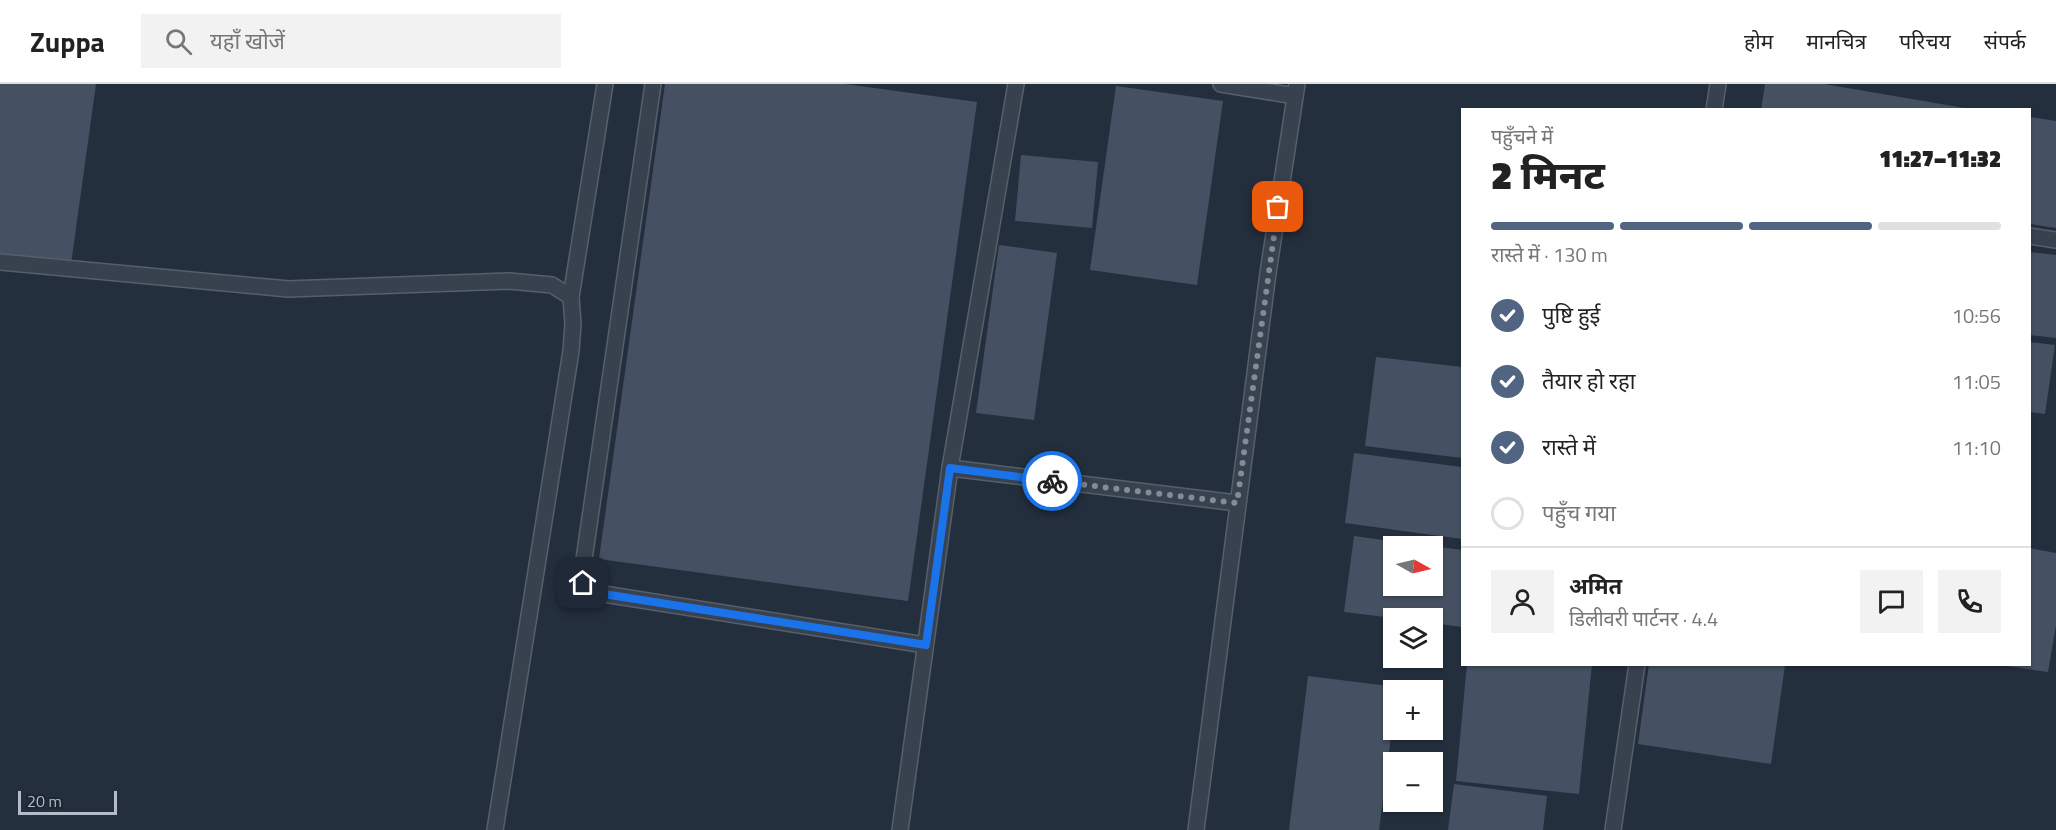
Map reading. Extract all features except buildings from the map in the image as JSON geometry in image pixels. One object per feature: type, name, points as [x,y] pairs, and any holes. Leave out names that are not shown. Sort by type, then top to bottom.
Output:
[{"type":"lane","points":[[495,830],[571,351],[573,324],[571,297],[605,84]]},
{"type":"lane","points":[[653,84],[583,583],[591,592],[926,645]]},
{"type":"lane","points":[[900,830],[950,468],[1016,84]]},
{"type":"lane","points":[[1196,830],[1268,273],[1296,90],[1221,84]]},
{"type":"lane","points":[[1714,108],[1718,84]]},
{"type":"lane","points":[[2031,236],[2056,240]]},
{"type":"lane","points":[[0,262],[288,289],[509,281],[552,285],[571,297]]},
{"type":"lane","points":[[950,468],[1237,503]]},
{"type":"lane","points":[[1613,830],[1637,666]]},
{"type":"way so far","points":[[1052,481],[1237,503],[1278,207]]},
{"type":"route","points":[[583,583],[591,592],[926,645],[950,468],[1052,481]]}]
